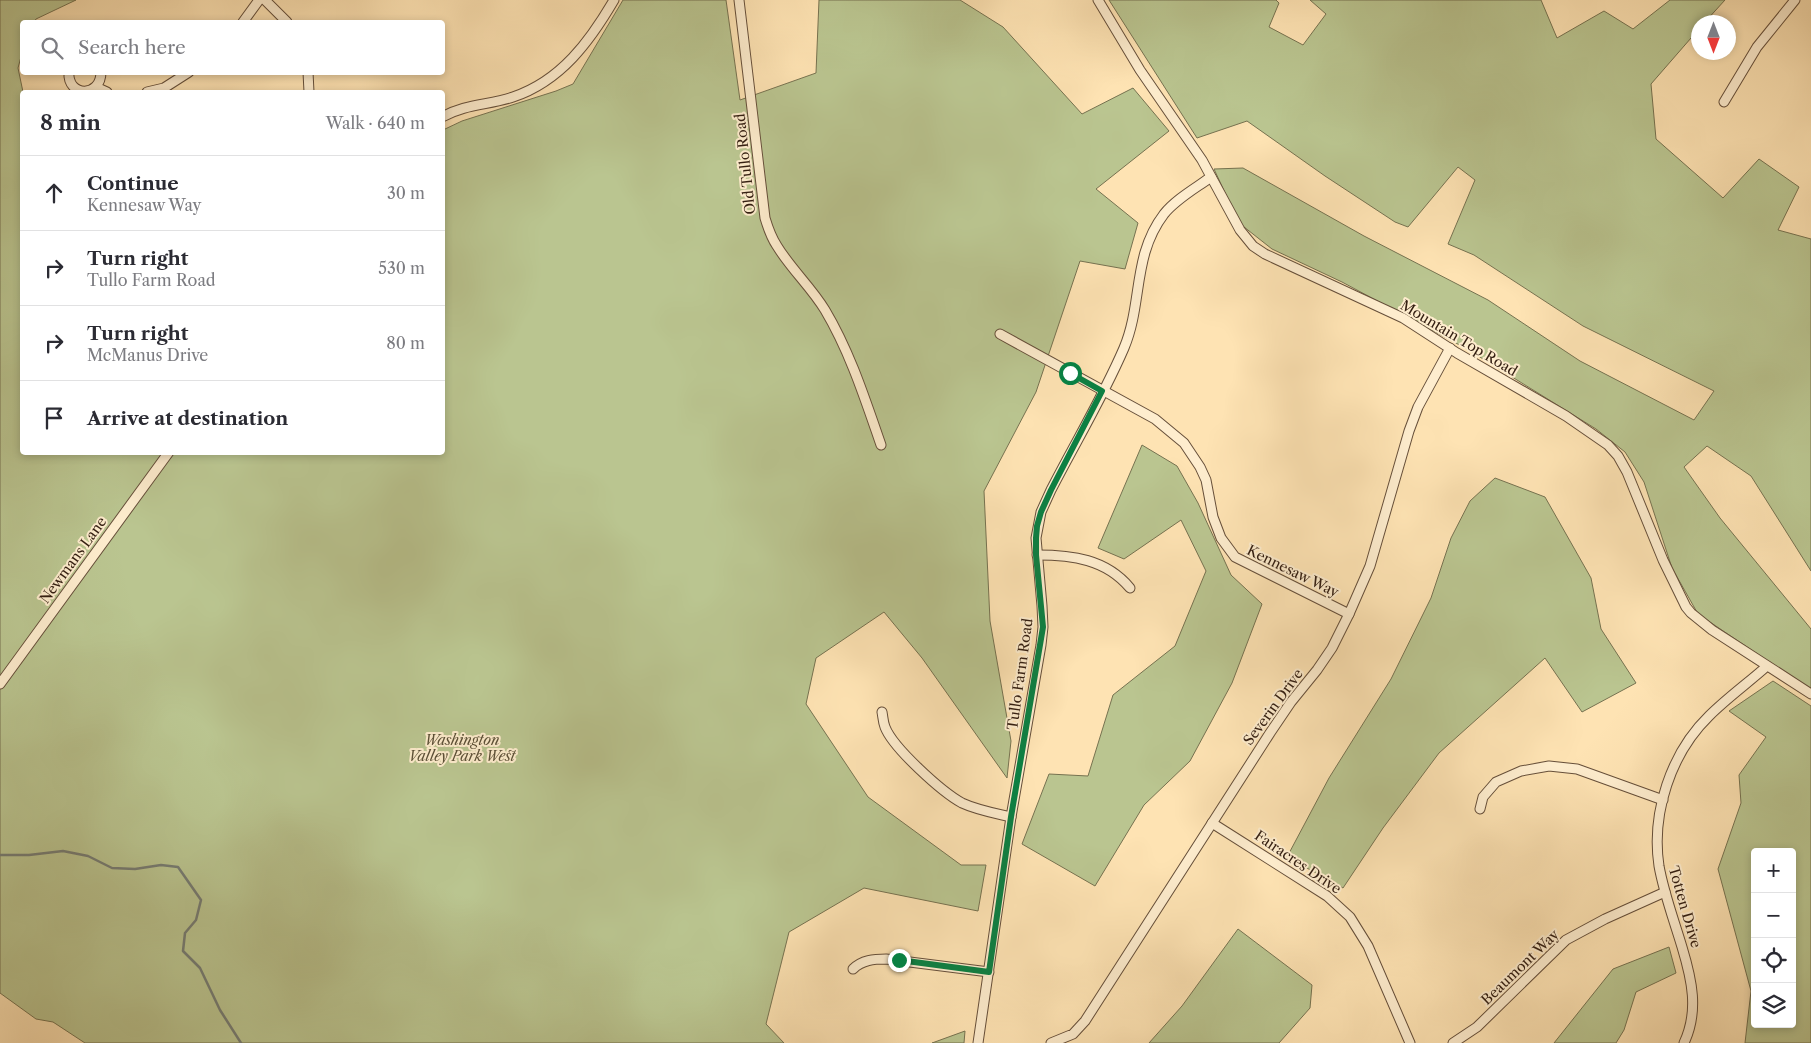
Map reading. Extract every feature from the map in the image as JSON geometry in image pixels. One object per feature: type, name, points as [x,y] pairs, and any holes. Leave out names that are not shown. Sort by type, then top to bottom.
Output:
[{"type":"street","points":[[244,20],[259,0]]},
{"type":"street","points":[[265,0],[285,20]]},
{"type":"street","name":"Old Tullo Road","points":[[739,0],[765,218],[778,247],[818,299],[830,318],[850,360],[881,445]]},
{"type":"street","name":"Mountain Top Road","points":[[1098,0],[1140,70],[1202,160],[1240,230],[1253,246],[1265,254],[1403,318],[1566,416],[1608,445],[1628,472],[1663,560],[1686,607],[1712,630],[1811,694]]},
{"type":"street","points":[[1724,102],[1757,47],[1795,0]]},
{"type":"street","points":[[445,116],[461,108],[513,97],[541,84],[559,72],[589,41],[612,1]]},
{"type":"street","points":[[69,75],[69,80],[76,89],[79,90]]},
{"type":"street","points":[[90,90],[96,87],[101,75]]},
{"type":"street","points":[[156,90],[164,88],[184,75]]},
{"type":"street","points":[[308,75],[309,90]]},
{"type":"street","points":[[96,87],[102,90]]},
{"type":"street","name":"Tullo Farm Road","points":[[978,1043],[1011,817],[1043,627],[1036,555],[1036,538],[1041,512],[1124,347],[1130,330],[1143,257],[1149,238],[1171,206],[1211,177]]},
{"type":"street","name":"Kennesaw Way","points":[[1000,334],[1155,419],[1184,443],[1200,467],[1206,480],[1213,517],[1220,538],[1235,557],[1349,614]]},
{"type":"street","name":"Severin Drive","points":[[1051,1043],[1073,1034],[1085,1022],[1270,733],[1332,648],[1370,566],[1409,431],[1418,407],[1450,348]]},
{"type":"street","name":"Newmans Lane","points":[[0,684],[167,455]]},
{"type":"street","points":[[1036,555],[1067,555],[1087,560],[1113,572],[1130,588]]},
{"type":"street","name":"Totten Drive","points":[[1684,1043],[1690,1026],[1694,995],[1691,975],[1665,892],[1659,865],[1659,819],[1663,800],[1669,778],[1679,756],[1690,739],[1708,717],[1767,666]]},
{"type":"street","points":[[882,712],[885,729],[920,770],[936,785],[963,803],[1011,817]]},
{"type":"street","points":[[1480,809],[1483,797],[1496,782],[1521,771],[1549,766],[1577,769],[1663,800]]},
{"type":"street","name":"Fairacres Drive","points":[[1212,822],[1327,896],[1350,917],[1368,946],[1410,1043]]},
{"type":"street","name":"Beaumont Way","points":[[1453,1043],[1477,1027],[1566,940],[1605,919],[1665,892]]},
{"type":"street","points":[[853,969],[859,963],[874,959],[886,959],[989,972]]},
{"type":"green space","name":"Washington Valley Park West","points":[[0,0],[76,0],[35,20],[20,20],[20,60],[18,68],[23,90],[20,90],[20,455],[445,455],[445,129],[462,121],[573,84],[623,0],[726,0],[740,100],[816,73],[819,0],[960,0],[1003,27],[1082,114],[1133,88],[1169,131],[1096,189],[1138,223],[1125,269],[1080,261],[1036,392],[984,491],[990,621],[1011,741],[1007,778],[922,658],[884,612],[816,658],[806,704],[868,797],[961,865],[986,865],[978,911],[864,888],[789,932],[766,1024],[784,1043],[85,1043],[53,1022],[36,1019],[0,993]]},
{"type":"green space","points":[[1109,0],[1276,0],[1279,3],[1269,27],[1303,45],[1326,14],[1310,0],[1541,0],[1557,38],[1604,11],[1633,29],[1670,0],[1725,0],[1711,15],[1691,15],[1691,38],[1651,84],[1656,139],[1723,198],[1759,159],[1799,187],[1778,230],[1811,239],[1811,571],[1751,476],[1707,446],[1684,467],[1720,518],[1811,629],[1811,690],[1698,614],[1672,568],[1644,482],[1625,452],[1596,429],[1467,349],[1342,282],[1272,249],[1239,223],[1214,169],[1243,168],[1364,236],[1488,300],[1580,361],[1694,420],[1714,391],[1583,326],[1474,255],[1448,244],[1475,180],[1458,167],[1408,227],[1395,222],[1325,176],[1247,121],[1197,138]]},
{"type":"green space","points":[[1142,445],[1177,466],[1198,503],[1231,575],[1262,604],[1232,683],[1190,761],[1144,805],[1095,886],[1022,844],[1049,774],[1088,776],[1113,695],[1175,646],[1206,571],[1181,520],[1124,559],[1098,548]]},
{"type":"green space","points":[[1495,478],[1545,497],[1591,578],[1601,629],[1636,683],[1582,712],[1545,658],[1439,753],[1383,828],[1343,888],[1287,857],[1329,778],[1391,679],[1431,598],[1451,538],[1470,501]]},
{"type":"green space","points":[[1773,681],[1811,706],[1811,1043],[1745,1043],[1751,991],[1718,869],[1741,803],[1739,775],[1766,737],[1729,711]]},
{"type":"green space","points":[[1238,929],[1312,985],[1310,1008],[1279,1043],[1149,1043],[1182,1006]]},
{"type":"green space","points":[[1669,947],[1676,973],[1636,992],[1624,1030],[1616,1043],[1554,1043],[1613,969]]},
{"type":"green space","points":[[965,1031],[964,1043],[932,1043]]},
{"type":"waterway","points":[[0,855],[29,855],[63,851],[88,856],[112,868],[135,869],[161,865],[178,867],[201,900],[196,920],[185,933],[183,951],[200,968],[220,1010],[241,1043]]},
{"type":"route","points":[[899,960],[989,972],[1011,817],[1043,627],[1036,555],[1037,526],[1051,490],[1102,391],[1070,373]]}]
